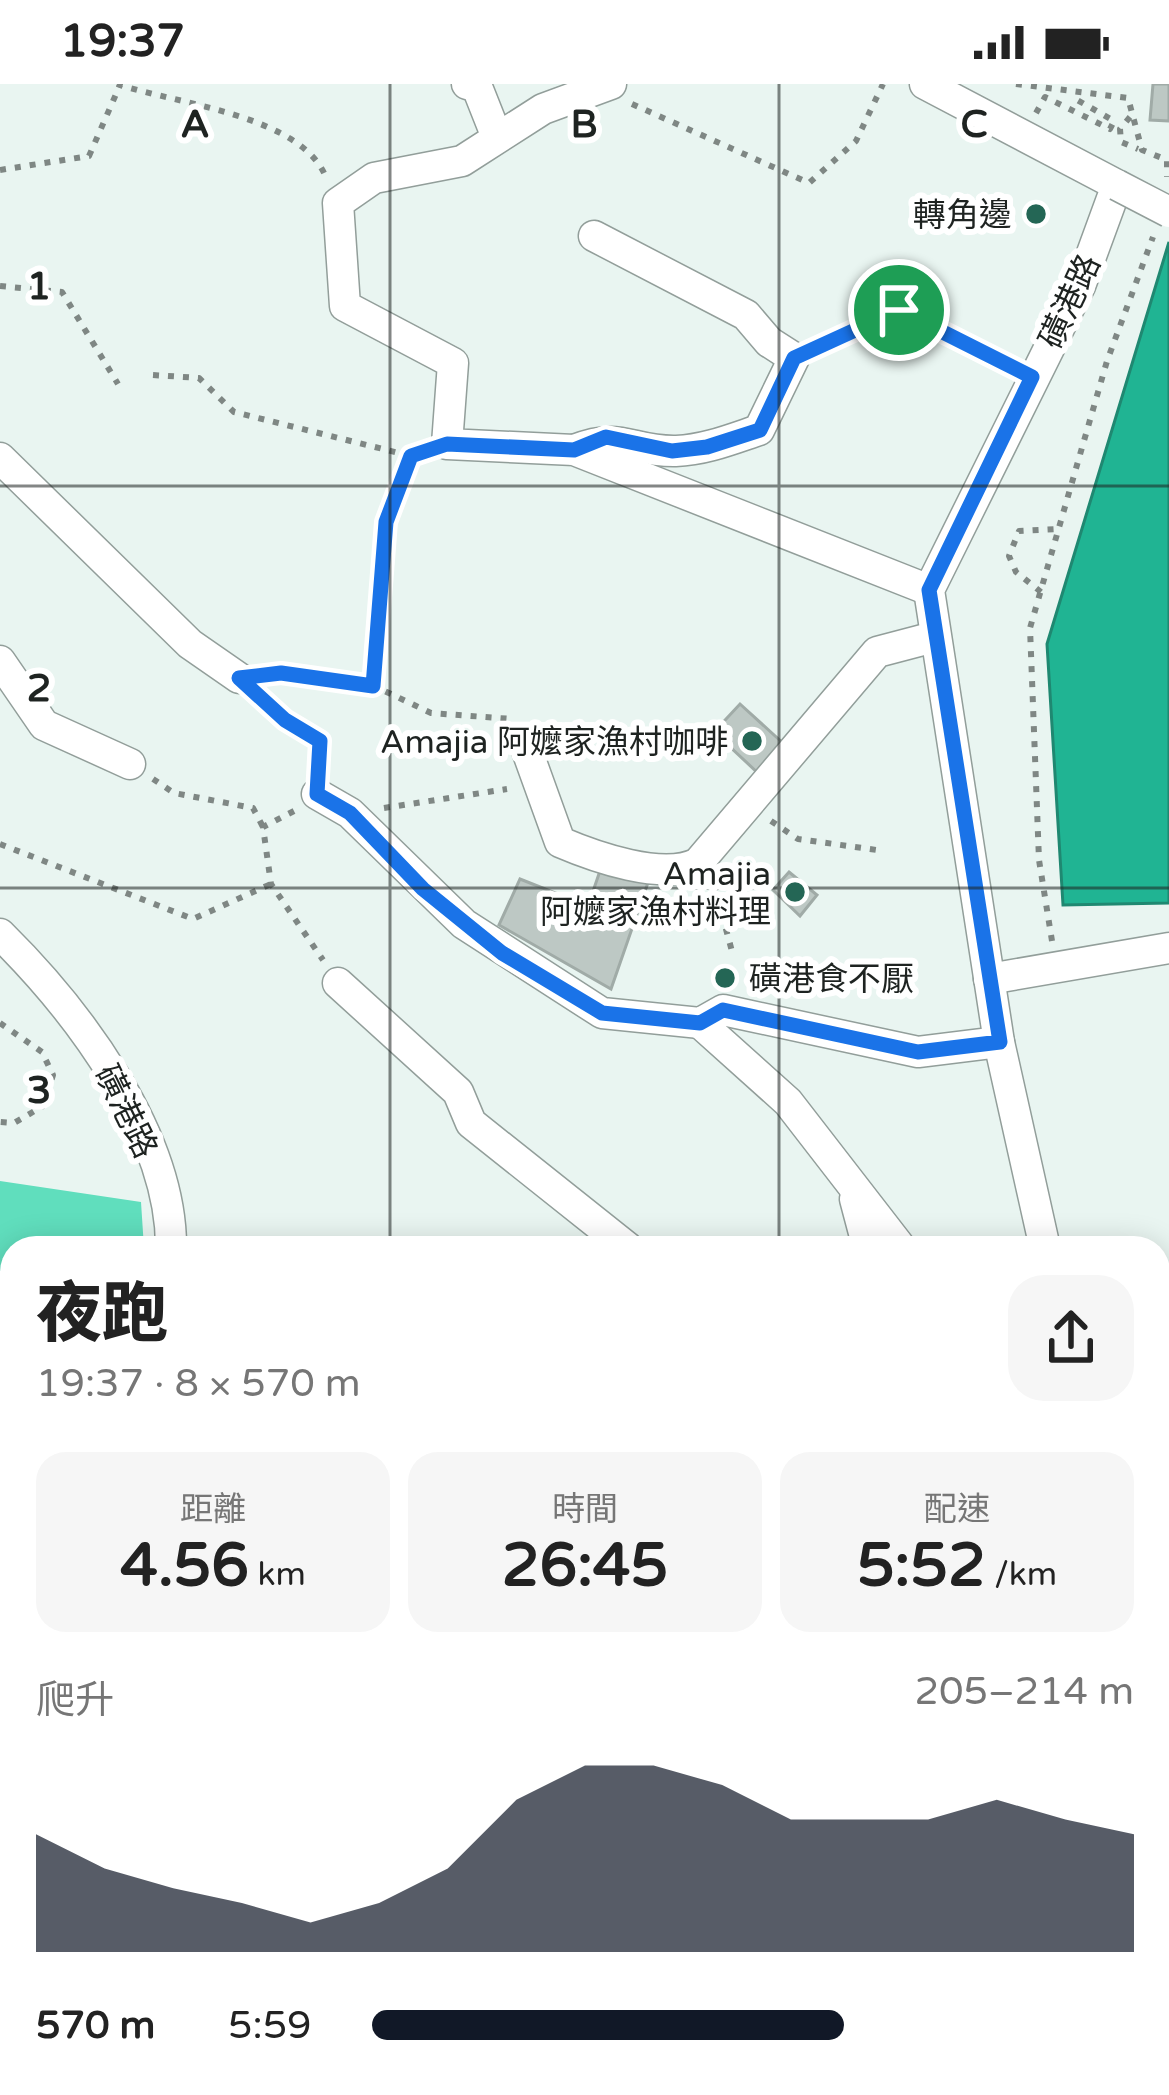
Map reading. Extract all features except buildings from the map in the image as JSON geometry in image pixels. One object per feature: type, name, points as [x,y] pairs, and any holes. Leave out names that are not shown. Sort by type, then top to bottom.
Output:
[{"type":"street","points":[[467,84],[477,87],[496,135]]},
{"type":"street","points":[[925,84],[1162,213]]},
{"type":"street","points":[[606,87],[543,109],[462,161],[374,178],[338,203],[345,306],[453,363],[447,444],[574,450],[929,590],[1000,1042],[1042,1236]]},
{"type":"street","name":"磺港路","points":[[929,590],[1080,286],[1117,185]]},
{"type":"street","points":[[574,450],[606,437],[672,451],[707,447],[760,430],[794,358],[769,342],[746,314],[594,236]]},
{"type":"street","points":[[0,459],[190,644],[239,678]]},
{"type":"street","points":[[525,745],[560,842],[586,854],[681,872],[698,863],[877,652],[934,637]]},
{"type":"street","points":[[0,661],[44,725],[130,764]]},
{"type":"street","points":[[317,794],[350,813],[423,889],[502,953],[602,1013],[700,1023],[723,1010],[918,1052],[1000,1042]]},
{"type":"street","name":"磺港路","points":[[0,934],[118,1076],[172,1210],[171,1236]]},
{"type":"street","points":[[989,979],[1169,948]]},
{"type":"street","points":[[338,983],[458,1092],[471,1124],[613,1236]]},
{"type":"street","points":[[700,1023],[788,1102],[891,1236]]},
{"type":"street","points":[[854,1194],[865,1236]]},
{"type":"path","points":[[606,87],[809,183],[856,141],[883,84]]},
{"type":"path","points":[[1016,84],[1069,95],[1129,98],[1142,150]]},
{"type":"path","points":[[0,170],[89,156],[118,85],[289,134],[315,152],[338,203]]},
{"type":"path","points":[[1040,106],[1045,97],[1110,129],[1114,121],[1069,95]]},
{"type":"path","points":[[1056,968],[1040,860],[1030,628],[1107,361],[1162,213],[1167,160],[1121,142],[1120,129],[1132,114]]},
{"type":"path","points":[[0,286],[62,292],[118,384]]},
{"type":"path","points":[[794,358],[899,310],[1032,377]]},
{"type":"path","points":[[153,375],[199,378],[234,412],[411,456],[447,444]]},
{"type":"path","points":[[373,686],[386,522],[411,456]]},
{"type":"path","points":[[1041,592],[1016,572],[1009,556],[1018,531],[1058,529]]},
{"type":"path","points":[[239,678],[281,673],[373,686],[431,713],[502,714],[518,721],[525,745]]},
{"type":"path","points":[[239,678],[285,720],[320,741],[317,794],[263,827]]},
{"type":"path","points":[[130,764],[174,793],[254,808],[263,827],[271,884],[338,983]]},
{"type":"path","points":[[350,813],[503,788],[541,790]]},
{"type":"path","points":[[749,805],[798,839],[884,851]]},
{"type":"path","points":[[0,844],[113,883],[193,919],[271,884]]},
{"type":"path","points":[[698,863],[712,880],[734,955]]},
{"type":"path","points":[[0,1023],[42,1052],[53,1075],[43,1106],[14,1123],[0,1121]]},
{"type":"shaded area","points":[[1169,242],[1169,903],[1063,905],[1047,644]]},
{"type":"shaded area","points":[[0,1181],[141,1202],[143,1236],[0,1236]]},
{"type":"place","name":"轉角邊","points":[[1036,214]]},
{"type":"place","name":"Amajia 阿嬤家漁村咖啡","points":[[752,741]]},
{"type":"place","name":"Amajia 阿嬤家漁村料理","points":[[795,892]]},
{"type":"place","name":"磺港食不厭","points":[[725,978]]},
{"type":"route","points":[[899,310],[1032,377],[929,590],[1000,1042],[918,1052],[723,1010],[700,1023],[602,1013],[502,953],[464,924],[350,813],[317,794],[320,741],[285,720],[239,678],[281,673],[373,686],[386,522],[411,456],[447,444],[574,450],[606,437],[672,451],[707,447],[760,430],[794,358],[899,310]]}]
